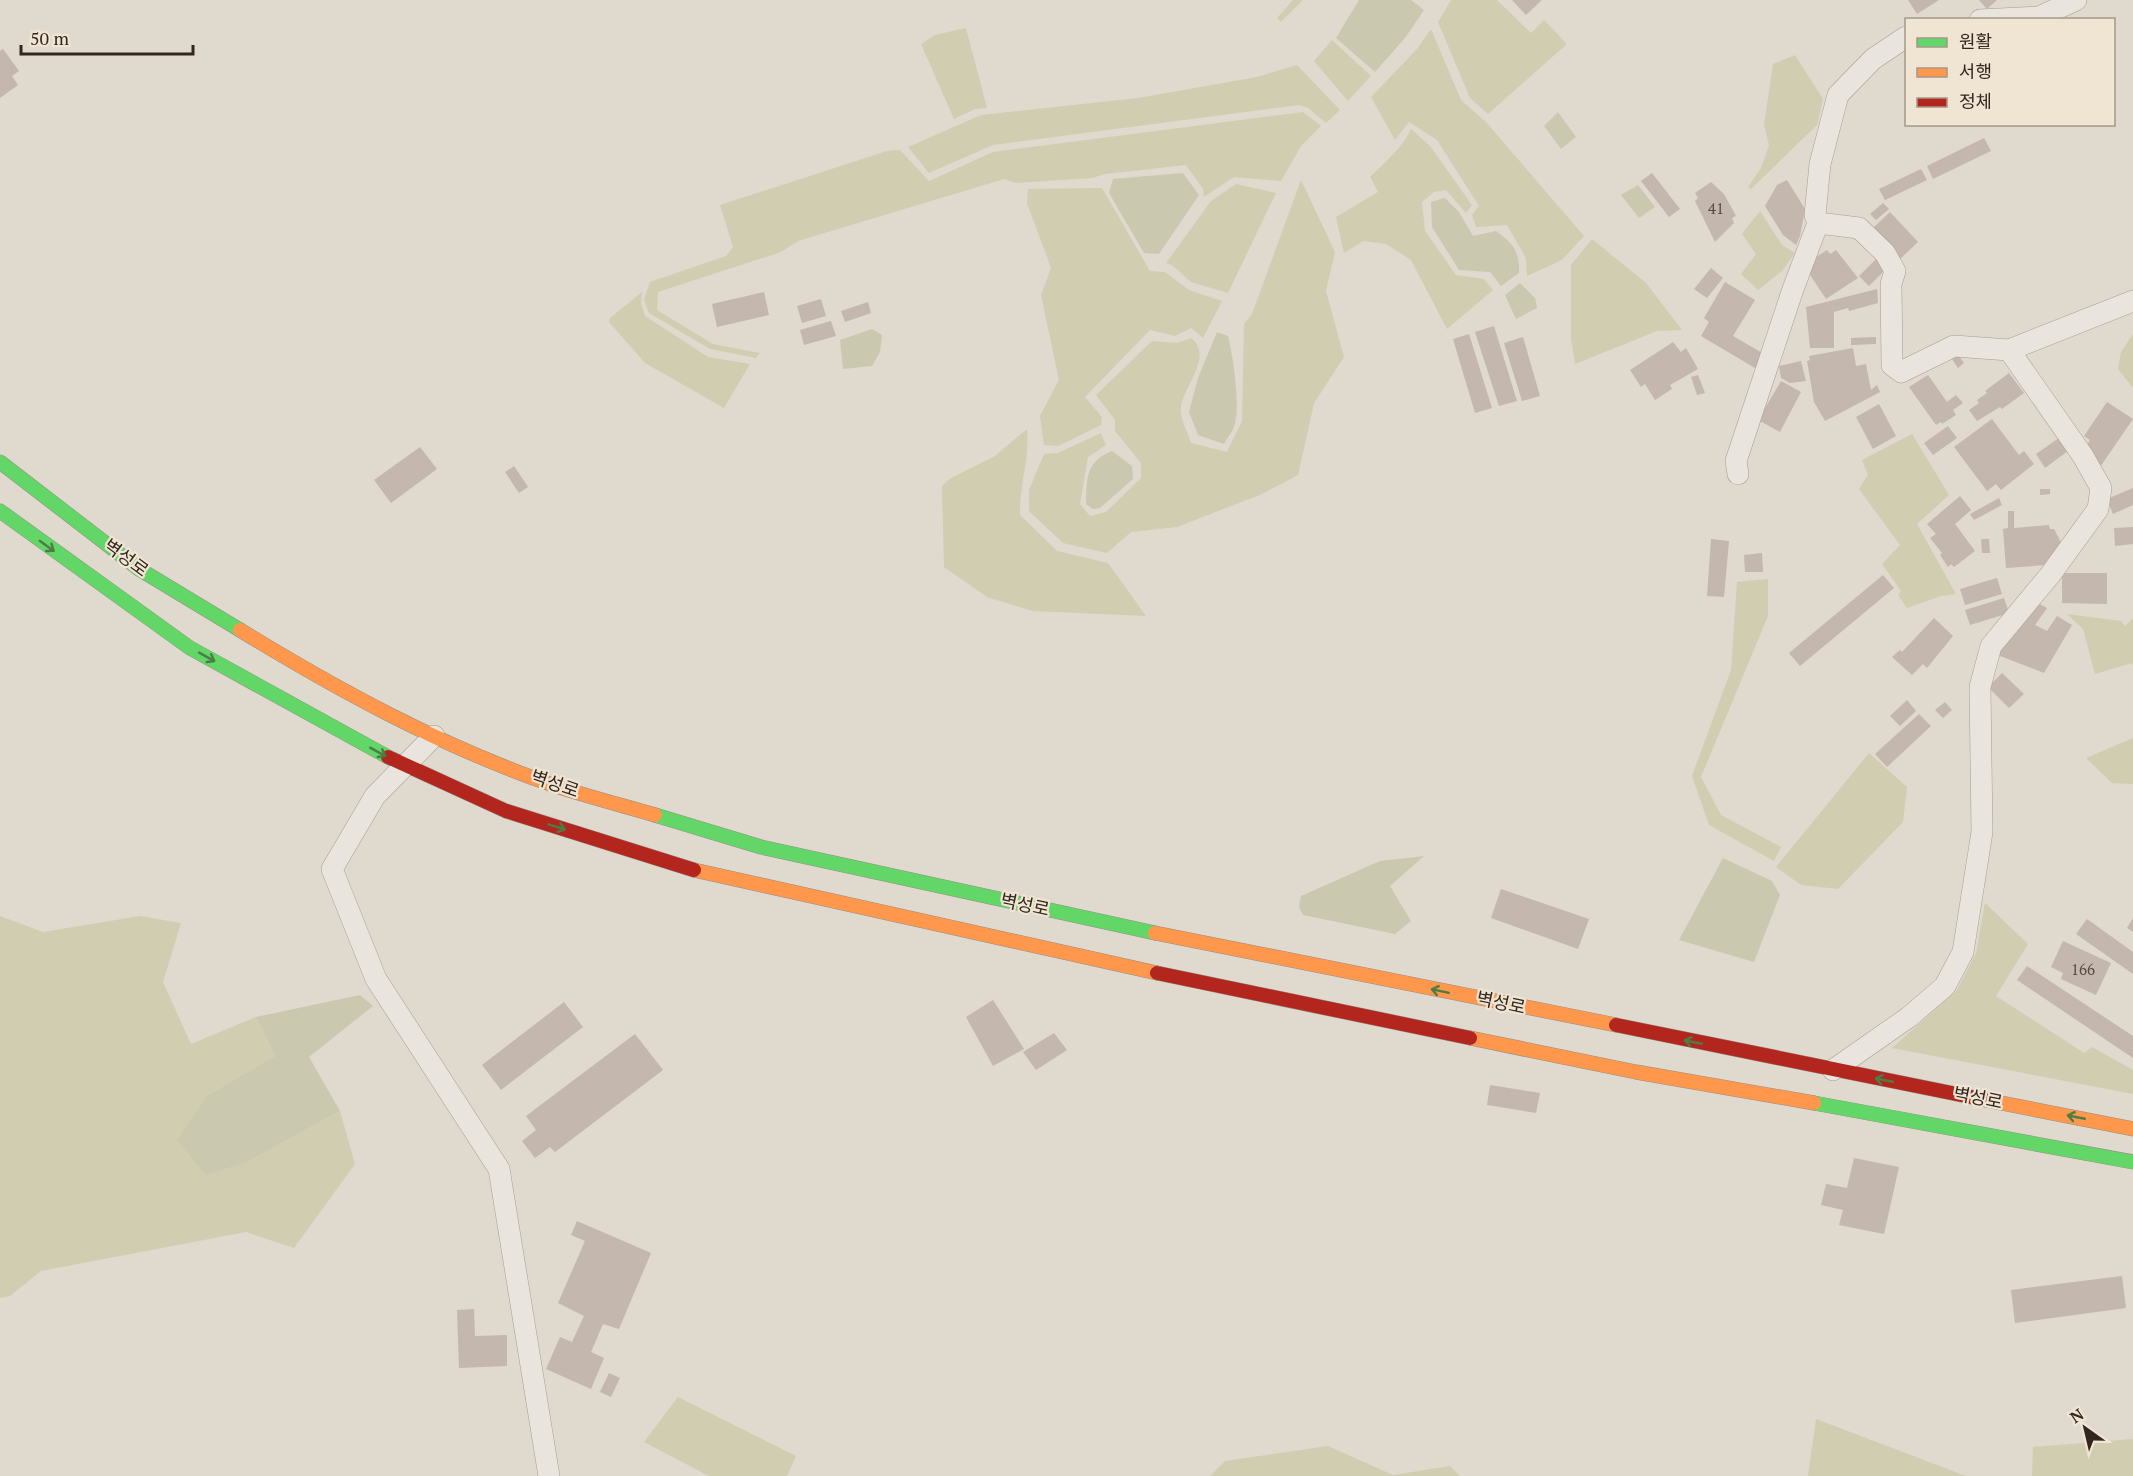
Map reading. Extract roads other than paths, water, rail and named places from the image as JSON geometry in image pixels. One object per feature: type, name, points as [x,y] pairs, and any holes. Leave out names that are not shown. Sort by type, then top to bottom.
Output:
[{"type":"main road","name":"벽성로","points":[[0,462],[139,569],[312,674],[434,736],[550,784],[761,847],[1078,917],[2133,1129]]},
{"type":"main road","name":"벽성로","points":[[0,511],[190,648],[404,766],[506,811],[713,876],[1029,946],[1636,1072],[1976,1131],[2133,1162]]},
{"type":"street","points":[[2019,18],[2039,17],[2076,0]]},
{"type":"street","points":[[1738,474],[1736,461],[1793,289],[1818,223],[1815,215],[1820,164],[1838,95],[1873,59],[1905,38]]},
{"type":"street","points":[[1818,223],[1858,228],[1885,253],[1895,271],[1892,284],[1892,365],[1901,372],[1954,346],[2009,350],[2133,301]]},
{"type":"street","points":[[1833,1070],[1909,1017],[1945,986],[1963,952],[1982,832],[1980,687],[1991,646],[2050,575],[2098,509],[2101,488],[2083,456],[2009,350]]},
{"type":"street","points":[[434,736],[375,796],[332,869],[376,979],[499,1169],[549,1476]]}]
